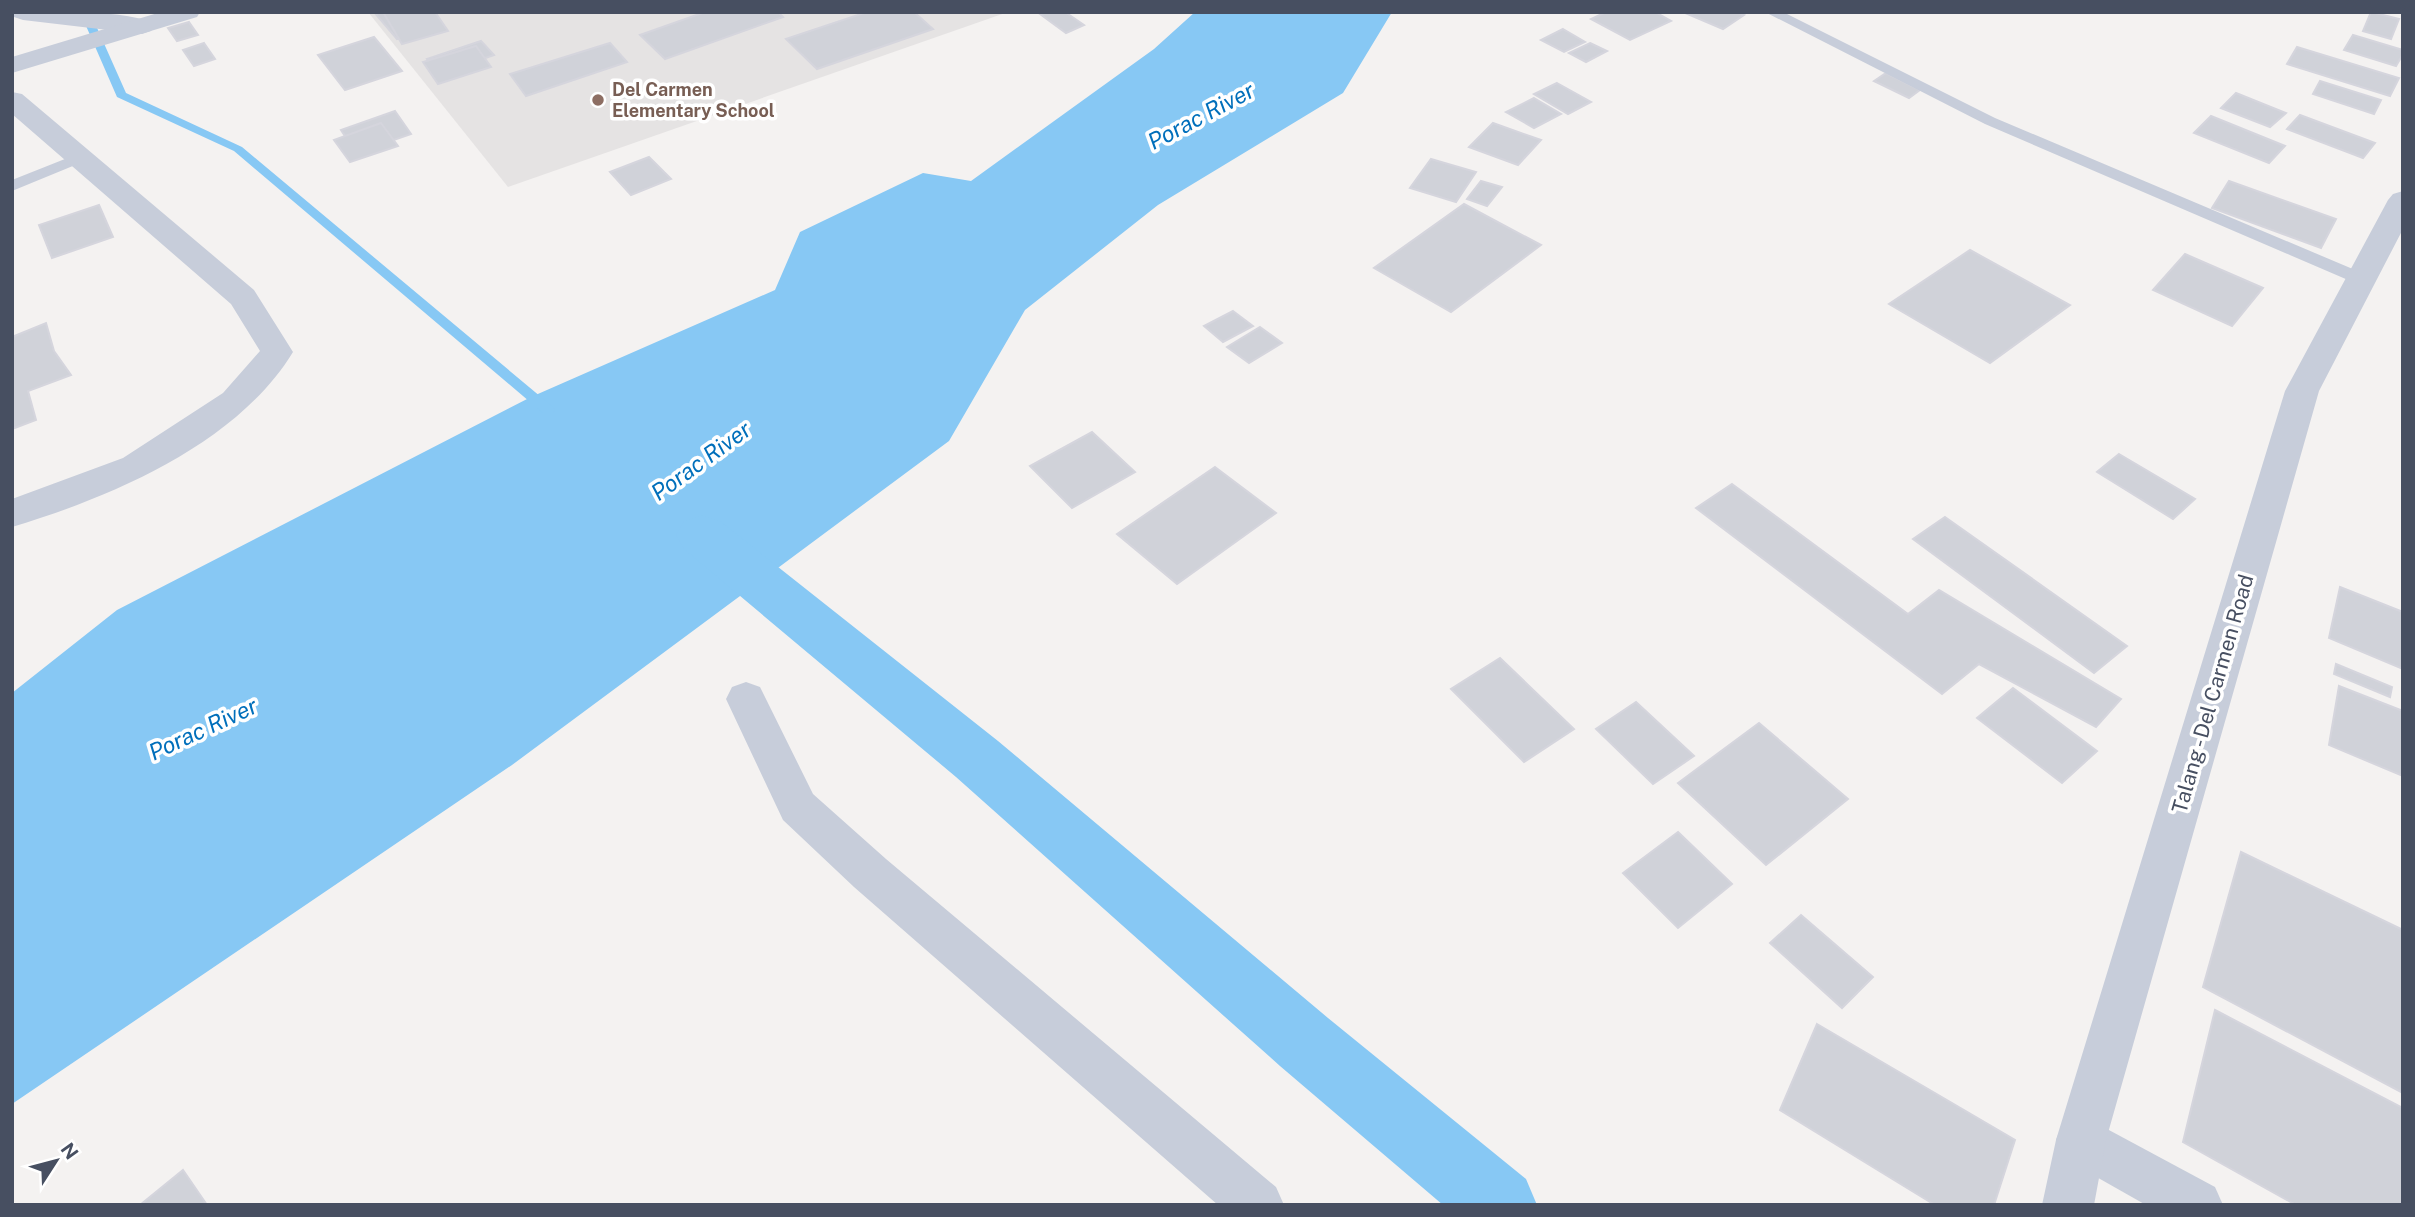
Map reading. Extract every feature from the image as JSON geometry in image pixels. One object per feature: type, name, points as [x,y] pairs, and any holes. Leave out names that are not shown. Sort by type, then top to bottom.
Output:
[{"type":"street","points":[[23,12],[137,23]]},
{"type":"street","points":[[12,65],[137,23],[188,12]]},
{"type":"street","points":[[12,100],[243,297],[277,352],[235,401],[135,467],[12,514]]},
{"type":"street","name":"Talang - Del Carmen Road","points":[[2068,1205],[2081,1140],[2302,391],[2403,200]]},
{"type":"street","points":[[746,699],[799,807],[881,882],[1258,1205]]},
{"type":"street","points":[[2081,1140],[2197,1205]]},
{"type":"lane","points":[[1772,12],[1990,121],[2361,279]]},
{"type":"lane","points":[[12,186],[80,158]]},
{"type":"shaded area","name":"Del Carmen Elementary School","points":[[368,12],[1008,12],[508,187]]},
{"type":"water","name":"Porac River","points":[[1195,12],[1392,12],[1343,93],[1158,205],[1025,310],[949,441],[512,765],[12,1104],[12,693],[117,610],[531,397],[775,290],[800,232],[923,173],[971,181],[1154,49]]},
{"type":"building","points":[[374,12],[417,12],[431,28],[397,39]]},
{"type":"building","points":[[383,12],[435,12],[448,31],[402,44]]},
{"type":"building","points":[[705,12],[778,12],[783,17],[665,59],[640,35]]},
{"type":"building","points":[[867,12],[914,12],[933,29],[817,69],[786,39]]},
{"type":"building","points":[[1065,12],[1084,25],[1066,33],[1040,14]]},
{"type":"building","points":[[1606,12],[1655,12],[1671,21],[1630,40],[1591,19]]},
{"type":"building","points":[[1683,12],[1736,12],[1744,15],[1723,29]]},
{"type":"building","points":[[2371,12],[2399,19],[2391,39],[2363,31]]},
{"type":"building","points":[[189,22],[198,35],[177,41],[168,28]]},
{"type":"building","points":[[1563,29],[1585,42],[1564,52],[1541,40]]},
{"type":"building","points":[[2353,35],[2403,50],[2403,54],[2396,66],[2344,50]]},
{"type":"building","points":[[374,37],[402,71],[345,90],[318,55]]},
{"type":"building","points":[[481,41],[494,55],[439,74],[427,59]]},
{"type":"building","points":[[204,43],[215,59],[194,66],[183,50]]},
{"type":"building","points":[[610,43],[627,62],[526,96],[510,74]]},
{"type":"building","points":[[1590,43],[1607,51],[1586,62],[1569,53]]},
{"type":"building","points":[[476,46],[491,67],[438,84],[423,62]]},
{"type":"building","points":[[2297,47],[2399,78],[2390,96],[2287,64]]},
{"type":"building","points":[[1886,73],[1920,90],[1909,98],[1874,81]]},
{"type":"building","points":[[2320,81],[2381,100],[2374,114],[2313,94]]},
{"type":"building","points":[[1557,83],[1591,102],[1568,114],[1534,94]]},
{"type":"building","points":[[2236,93],[2286,113],[2270,127],[2221,108]]},
{"type":"building","points":[[1534,98],[1561,114],[1534,128],[1506,112]]},
{"type":"building","points":[[395,111],[411,134],[356,153],[341,130]]},
{"type":"building","points":[[2300,115],[2375,143],[2363,158],[2287,129]]},
{"type":"building","points":[[2211,116],[2285,146],[2269,163],[2194,133]]},
{"type":"building","points":[[381,123],[398,146],[350,162],[334,140]]},
{"type":"building","points":[[1493,123],[1541,140],[1518,165],[1469,147]]},
{"type":"building","points":[[649,157],[671,179],[631,195],[610,172]]},
{"type":"building","points":[[1431,159],[1476,172],[1456,202],[1410,188]]},
{"type":"building","points":[[1481,181],[1502,187],[1487,206],[1467,199]]},
{"type":"building","points":[[2229,181],[2336,219],[2321,248],[2212,208]]},
{"type":"building","points":[[1464,204],[1541,245],[1451,312],[1374,268]]},
{"type":"building","points":[[99,205],[113,237],[52,258],[39,225]]},
{"type":"building","points":[[1970,250],[2070,305],[1990,363],[1889,304]]},
{"type":"building","points":[[2185,254],[2263,288],[2232,326],[2153,290]]},
{"type":"building","points":[[1233,311],[1253,326],[1223,342],[1204,326]]},
{"type":"building","points":[[46,323],[54,351],[71,375],[28,391],[36,420],[12,429],[12,337]]},
{"type":"building","points":[[1260,327],[1282,343],[1249,363],[1227,347]]},
{"type":"building","points":[[1092,432],[1135,472],[1072,508],[1030,466]]},
{"type":"building","points":[[2119,454],[2195,499],[2173,519],[2097,472]]},
{"type":"building","points":[[1215,467],[1276,513],[1177,584],[1117,534]]},
{"type":"building","points":[[1732,484],[1908,614],[1939,590],[2121,699],[2096,727],[1979,664],[1942,694],[1696,508]]},
{"type":"building","points":[[1945,517],[2127,646],[2094,673],[1913,539]]},
{"type":"building","points":[[2340,587],[2403,612],[2403,669],[2329,638]]},
{"type":"building","points":[[1500,658],[1574,729],[1524,762],[1451,689]]},
{"type":"building","points":[[2336,664],[2392,687],[2390,697],[2334,674]]},
{"type":"building","points":[[2339,686],[2403,711],[2403,776],[2329,745]]},
{"type":"building","points":[[2013,688],[2097,751],[2062,783],[1977,718]]},
{"type":"building","points":[[1636,702],[1694,756],[1653,784],[1596,729]]},
{"type":"building","points":[[1759,723],[1848,799],[1766,865],[1678,783]]},
{"type":"building","points":[[1678,832],[1732,884],[1678,928],[1623,873]]},
{"type":"building","points":[[2241,852],[2403,930],[2403,1093],[2203,987]]},
{"type":"building","points":[[1801,915],[1873,977],[1842,1008],[1770,943]]},
{"type":"building","points":[[2215,1010],[2403,1108],[2403,1205],[2296,1205],[2183,1142]]},
{"type":"building","points":[[1817,1024],[2015,1140],[1994,1205],[1935,1205],[1780,1110]]},
{"type":"building","points":[[183,1170],[207,1205],[140,1205]]},
{"type":"waterway","points":[[85,12],[121,95],[238,149],[548,410]]},
{"type":"waterway","points":[[702,535],[977,759],[1304,1042],[1500,1205]]},
{"type":"place","name":"Del Carmen Elementary School","points":[[598,100]]}]
